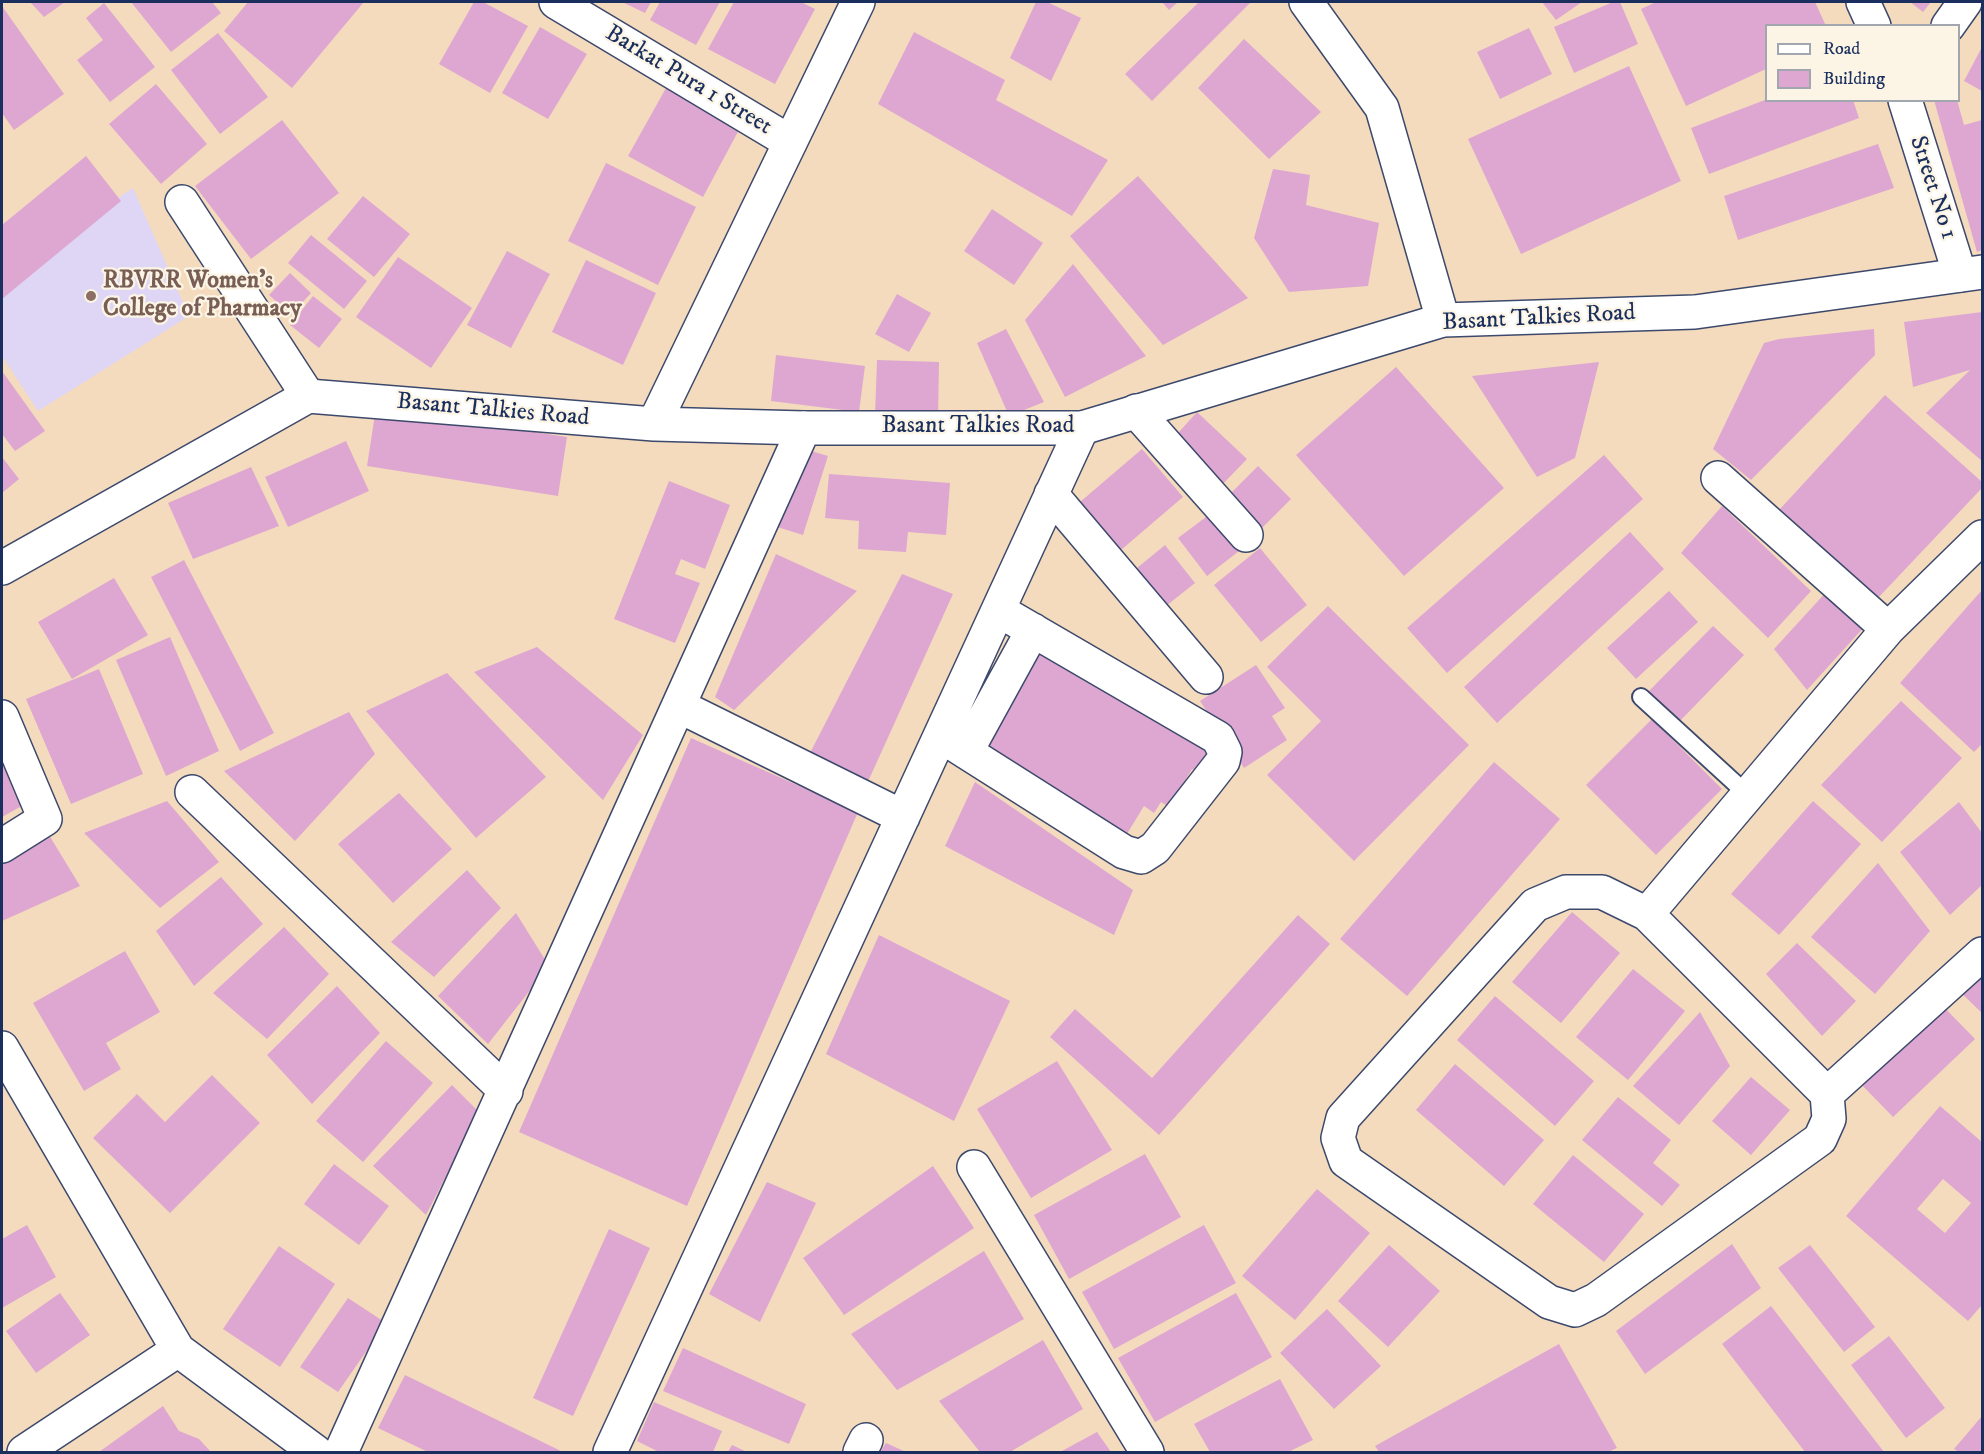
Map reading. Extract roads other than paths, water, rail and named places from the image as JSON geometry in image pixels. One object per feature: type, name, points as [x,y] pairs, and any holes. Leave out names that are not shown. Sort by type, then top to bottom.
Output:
[{"type":"street","name":"Barkat Pura 1 Street","points":[[556,2],[790,142]]},
{"type":"street","points":[[654,424],[858,2]]},
{"type":"street","points":[[1306,2],[1382,108],[1443,320]]},
{"type":"street","points":[[1863,2],[1873,24]]},
{"type":"street","points":[[1948,24],[1965,2]]},
{"type":"street","name":"Street No 1","points":[[1906,102],[1971,273]]},
{"type":"street","points":[[2,568],[308,396],[182,202]]},
{"type":"street","name":"Basant Talkies Road","points":[[308,396],[654,424],[804,429],[1082,428],[1443,320],[1695,312],[1971,273]]},
{"type":"street","points":[[1136,411],[1246,536]]},
{"type":"street","points":[[953,744],[999,610],[1082,428]]},
{"type":"street","points":[[341,1452],[804,429]]},
{"type":"street","points":[[1718,478],[1888,629]]},
{"type":"street","points":[[1051,494],[1206,677]]},
{"type":"street","points":[[1647,914],[1888,629],[1983,537]]},
{"type":"street","points":[[953,744],[1124,852],[1141,857],[1155,848],[1223,761],[1225,752],[1218,738],[999,610]]},
{"type":"street","points":[[610,1452],[903,817],[1033,630]]},
{"type":"street","points":[[679,706],[903,817]]},
{"type":"street","points":[[2,717],[45,819],[2,846]]},
{"type":"street","points":[[192,792],[506,1091]]},
{"type":"street","points":[[1566,892],[1602,892],[1647,914],[1827,1094],[1829,1119],[1820,1139],[1596,1300],[1575,1310],[1549,1302],[1346,1161],[1338,1138],[1344,1118],[1535,905],[1566,892]]},
{"type":"street","points":[[1827,1094],[1983,954]]},
{"type":"street","points":[[2,1048],[178,1350],[316,1452]]},
{"type":"street","points":[[974,1167],[1147,1452]]},
{"type":"street","points":[[24,1452],[178,1350]]},
{"type":"lane","points":[[1641,697],[1748,795]]},
{"type":"place","name":"RBVRR Women's College of Pharmacy","points":[[91,296]]}]
